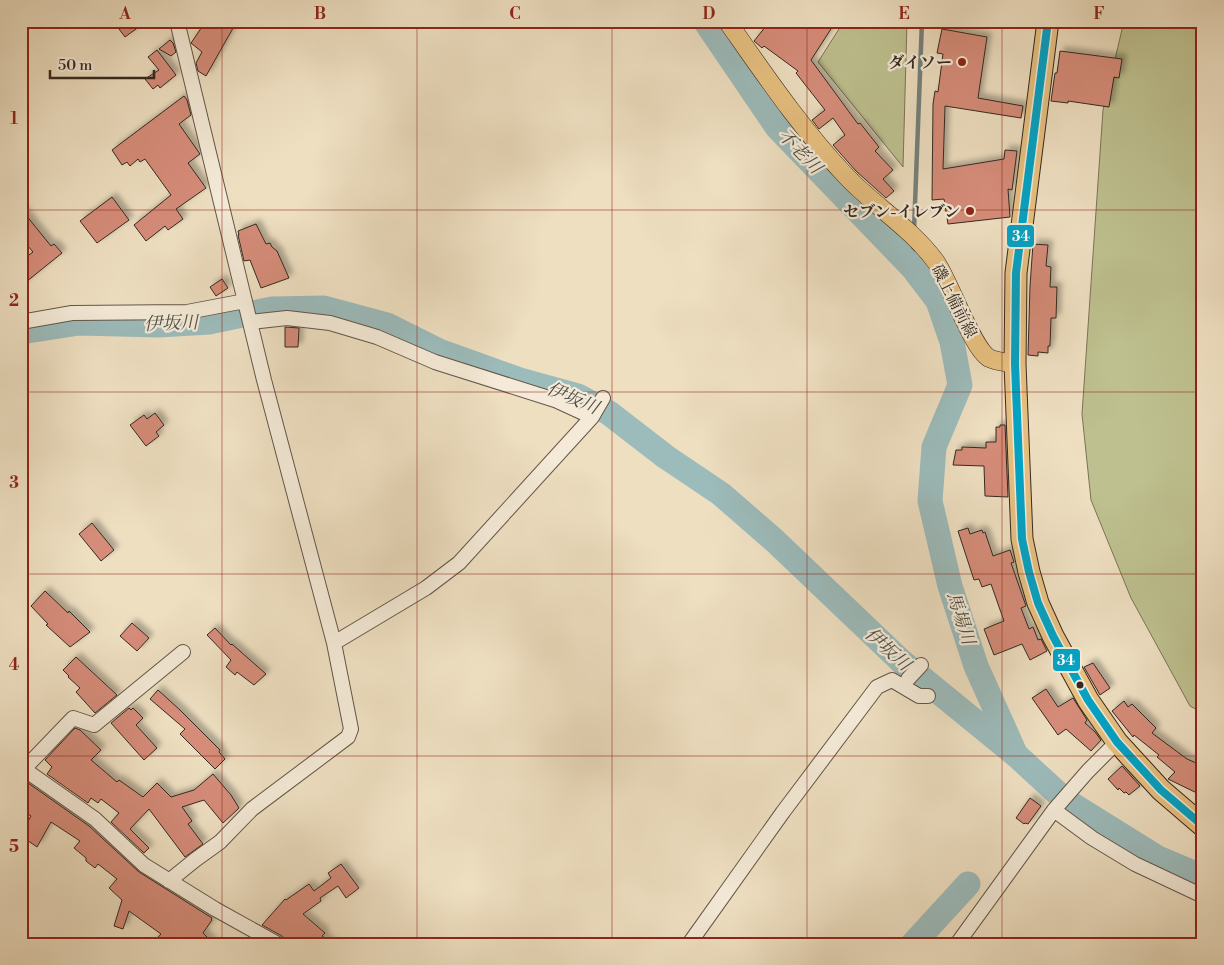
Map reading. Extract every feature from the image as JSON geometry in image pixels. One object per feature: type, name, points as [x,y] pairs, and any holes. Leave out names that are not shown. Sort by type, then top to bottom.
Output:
[{"type":"highway","points":[[1048,21],[1016,273],[1015,364],[1022,539],[1038,602],[1053,636],[1088,700],[1117,742],[1162,790],[1203,826]]},
{"type":"main road","name":"磯上備前線","points":[[727,21],[814,141],[849,179],[918,242],[936,262],[976,344],[988,357],[1015,364]]},
{"type":"street","points":[[169,881],[220,842],[252,809],[348,737],[351,728],[334,643],[264,380],[178,21]]},
{"type":"street","points":[[21,322],[72,314],[248,312],[330,324],[377,337],[435,362],[554,400],[593,415]]},
{"type":"street","points":[[334,643],[426,588],[459,562],[593,415],[602,399]]},
{"type":"street","points":[[183,652],[94,725],[73,718],[23,768],[96,819],[144,865],[215,909],[278,944]]},
{"type":"street","points":[[689,944],[783,812],[877,687],[892,680],[919,696],[928,696]]},
{"type":"street","points":[[956,944],[1056,808],[1117,742]]},
{"type":"street","points":[[1056,808],[1092,838],[1135,864],[1203,896]]},
{"type":"green space","points":[[844,21],[907,21],[903,167],[818,62]]},
{"type":"green space","points":[[1124,21],[1203,21],[1203,713],[1190,706],[1131,598],[1091,500],[1082,414],[1103,110]]},
{"type":"building","points":[[129,21],[147,21],[125,37],[119,29]]},
{"type":"building","points":[[206,21],[237,21],[206,76],[198,71],[196,63],[202,52],[191,43]]},
{"type":"building","points":[[770,21],[836,21],[811,60],[858,124],[860,123],[879,147],[875,151],[893,170],[883,179],[894,191],[886,198],[856,171],[833,145],[845,135],[833,118],[819,129],[812,120],[825,110],[796,73],[798,71],[764,46],[762,48],[754,41]]},
{"type":"building","points":[[942,29],[987,37],[978,98],[1023,106],[1021,118],[945,106],[943,169],[1004,159],[1005,150],[1017,151],[1012,190],[1008,189],[1010,217],[948,224],[944,199],[932,200],[933,104],[935,91],[938,92],[943,54],[937,53]]},
{"type":"building","points":[[170,40],[176,52],[171,56],[159,49]]},
{"type":"building","points":[[157,50],[176,75],[160,88],[158,85],[153,89],[145,79],[159,70],[148,57]]},
{"type":"building","points":[[1060,51],[1122,59],[1119,78],[1114,77],[1109,107],[1068,101],[1068,103],[1051,101]]},
{"type":"building","points":[[184,96],[191,115],[179,124],[200,154],[188,163],[206,188],[176,209],[183,219],[168,230],[165,226],[146,241],[134,225],[171,195],[145,159],[140,162],[138,159],[130,166],[127,162],[122,165],[112,150]]},
{"type":"building","points":[[112,197],[129,220],[97,243],[80,221]]},
{"type":"building","points":[[21,209],[51,246],[54,244],[62,253],[21,286],[21,261],[33,252],[21,238]]},
{"type":"building","points":[[256,224],[266,244],[270,243],[277,251],[289,278],[261,288],[250,260],[244,261],[238,235],[238,231]]},
{"type":"building","points":[[1033,244],[1048,245],[1046,266],[1051,267],[1050,287],[1057,287],[1056,318],[1051,318],[1050,346],[1048,346],[1048,353],[1038,352],[1038,356],[1028,355]]},
{"type":"building","points":[[222,279],[228,288],[216,296],[210,287]]},
{"type":"building","points":[[285,327],[299,328],[298,347],[285,347]]},
{"type":"building","points":[[155,413],[164,425],[156,432],[159,436],[146,446],[130,425],[144,415],[147,419]]},
{"type":"building","points":[[1000,425],[1005,425],[1008,497],[985,496],[984,466],[953,465],[956,450],[962,450],[962,447],[986,448],[986,442],[996,442],[996,427],[1000,427]]},
{"type":"building","points":[[92,523],[114,550],[101,561],[79,534]]},
{"type":"building","points":[[968,528],[970,534],[982,530],[983,533],[985,532],[993,556],[1010,550],[1014,562],[1011,563],[1026,606],[1021,608],[1029,629],[1033,627],[1038,640],[1041,639],[1047,651],[1030,660],[1022,644],[994,655],[984,629],[1004,621],[991,584],[982,587],[979,579],[974,580],[958,531]]},
{"type":"building","points":[[45,591],[90,632],[70,647],[46,625],[48,624],[31,606]]},
{"type":"building","points":[[132,623],[149,638],[137,651],[120,636]]},
{"type":"building","points":[[215,628],[231,645],[266,674],[254,685],[237,672],[235,675],[226,667],[231,660],[207,635]]},
{"type":"building","points":[[76,657],[117,695],[95,713],[76,692],[80,688],[63,670]]},
{"type":"building","points":[[1093,663],[1110,688],[1100,695],[1084,667]]},
{"type":"building","points":[[1046,689],[1058,707],[1073,698],[1087,720],[1085,723],[1101,740],[1091,751],[1066,729],[1058,735],[1032,698]]},
{"type":"building","points":[[158,690],[220,750],[219,752],[225,759],[215,769],[180,734],[185,729],[150,699]]},
{"type":"building","points":[[1124,701],[1128,707],[1132,704],[1156,728],[1152,733],[1187,759],[1203,766],[1203,796],[1168,779],[1175,772],[1157,757],[1159,755],[1134,735],[1133,737],[1112,711]]},
{"type":"building","points":[[129,708],[131,710],[133,708],[143,718],[136,725],[157,748],[144,760],[111,723]]},
{"type":"building","points":[[75,728],[80,730],[101,750],[91,760],[117,782],[119,780],[143,797],[157,783],[171,797],[194,790],[213,774],[231,795],[239,808],[223,823],[204,800],[182,807],[192,821],[188,824],[203,844],[185,857],[149,809],[130,829],[149,848],[144,853],[111,822],[119,813],[101,799],[98,803],[91,798],[88,803],[47,774],[52,767],[45,760]]},
{"type":"building","points":[[1122,766],[1140,786],[1129,795],[1119,788],[1118,790],[1108,779]]},
{"type":"building","points":[[21,778],[89,826],[139,872],[212,918],[203,933],[214,944],[152,944],[161,934],[129,911],[123,929],[114,926],[122,900],[109,888],[117,879],[98,864],[95,868],[86,861],[86,858],[74,848],[80,841],[51,822],[37,847],[21,836],[31,816],[21,809]]},
{"type":"building","points":[[1030,798],[1041,806],[1028,824],[1024,824],[1016,818]]},
{"type":"building","points":[[341,864],[359,888],[346,898],[338,886],[320,898],[321,901],[303,914],[325,933],[322,936],[333,944],[287,944],[282,936],[262,925],[285,899],[309,884],[314,891],[331,878],[328,873]]},
{"type":"waterway","name":"馬場川","points":[[705,21],[777,127],[912,267],[938,301],[952,342],[960,385],[934,447],[930,501],[950,586],[976,666],[1014,751]]},
{"type":"waterway","points":[[914,230],[922,21]]},
{"type":"waterway","points":[[912,267],[913,242]]},
{"type":"waterway","name":"伊坂川","points":[[21,332],[79,323],[159,325],[209,322],[272,309],[324,308],[387,325],[439,351],[520,380],[578,396],[609,413],[666,457],[721,494],[775,541],[902,662],[1016,755],[1065,800],[1158,858],[1203,877]]},
{"type":"waterway","points":[[913,944],[968,884]]},
{"type":"transit line","name":"34","points":[[1048,21],[1016,273],[1015,364],[1022,539],[1038,603],[1053,636],[1088,700],[1117,742],[1161,790],[1203,826]]},
{"type":"place","name":"ダイソー","points":[[962,62]]},
{"type":"place","name":"セブン-イレブン","points":[[970,211]]},
{"type":"water label","name":"不老川","points":[[800,151]]}]
